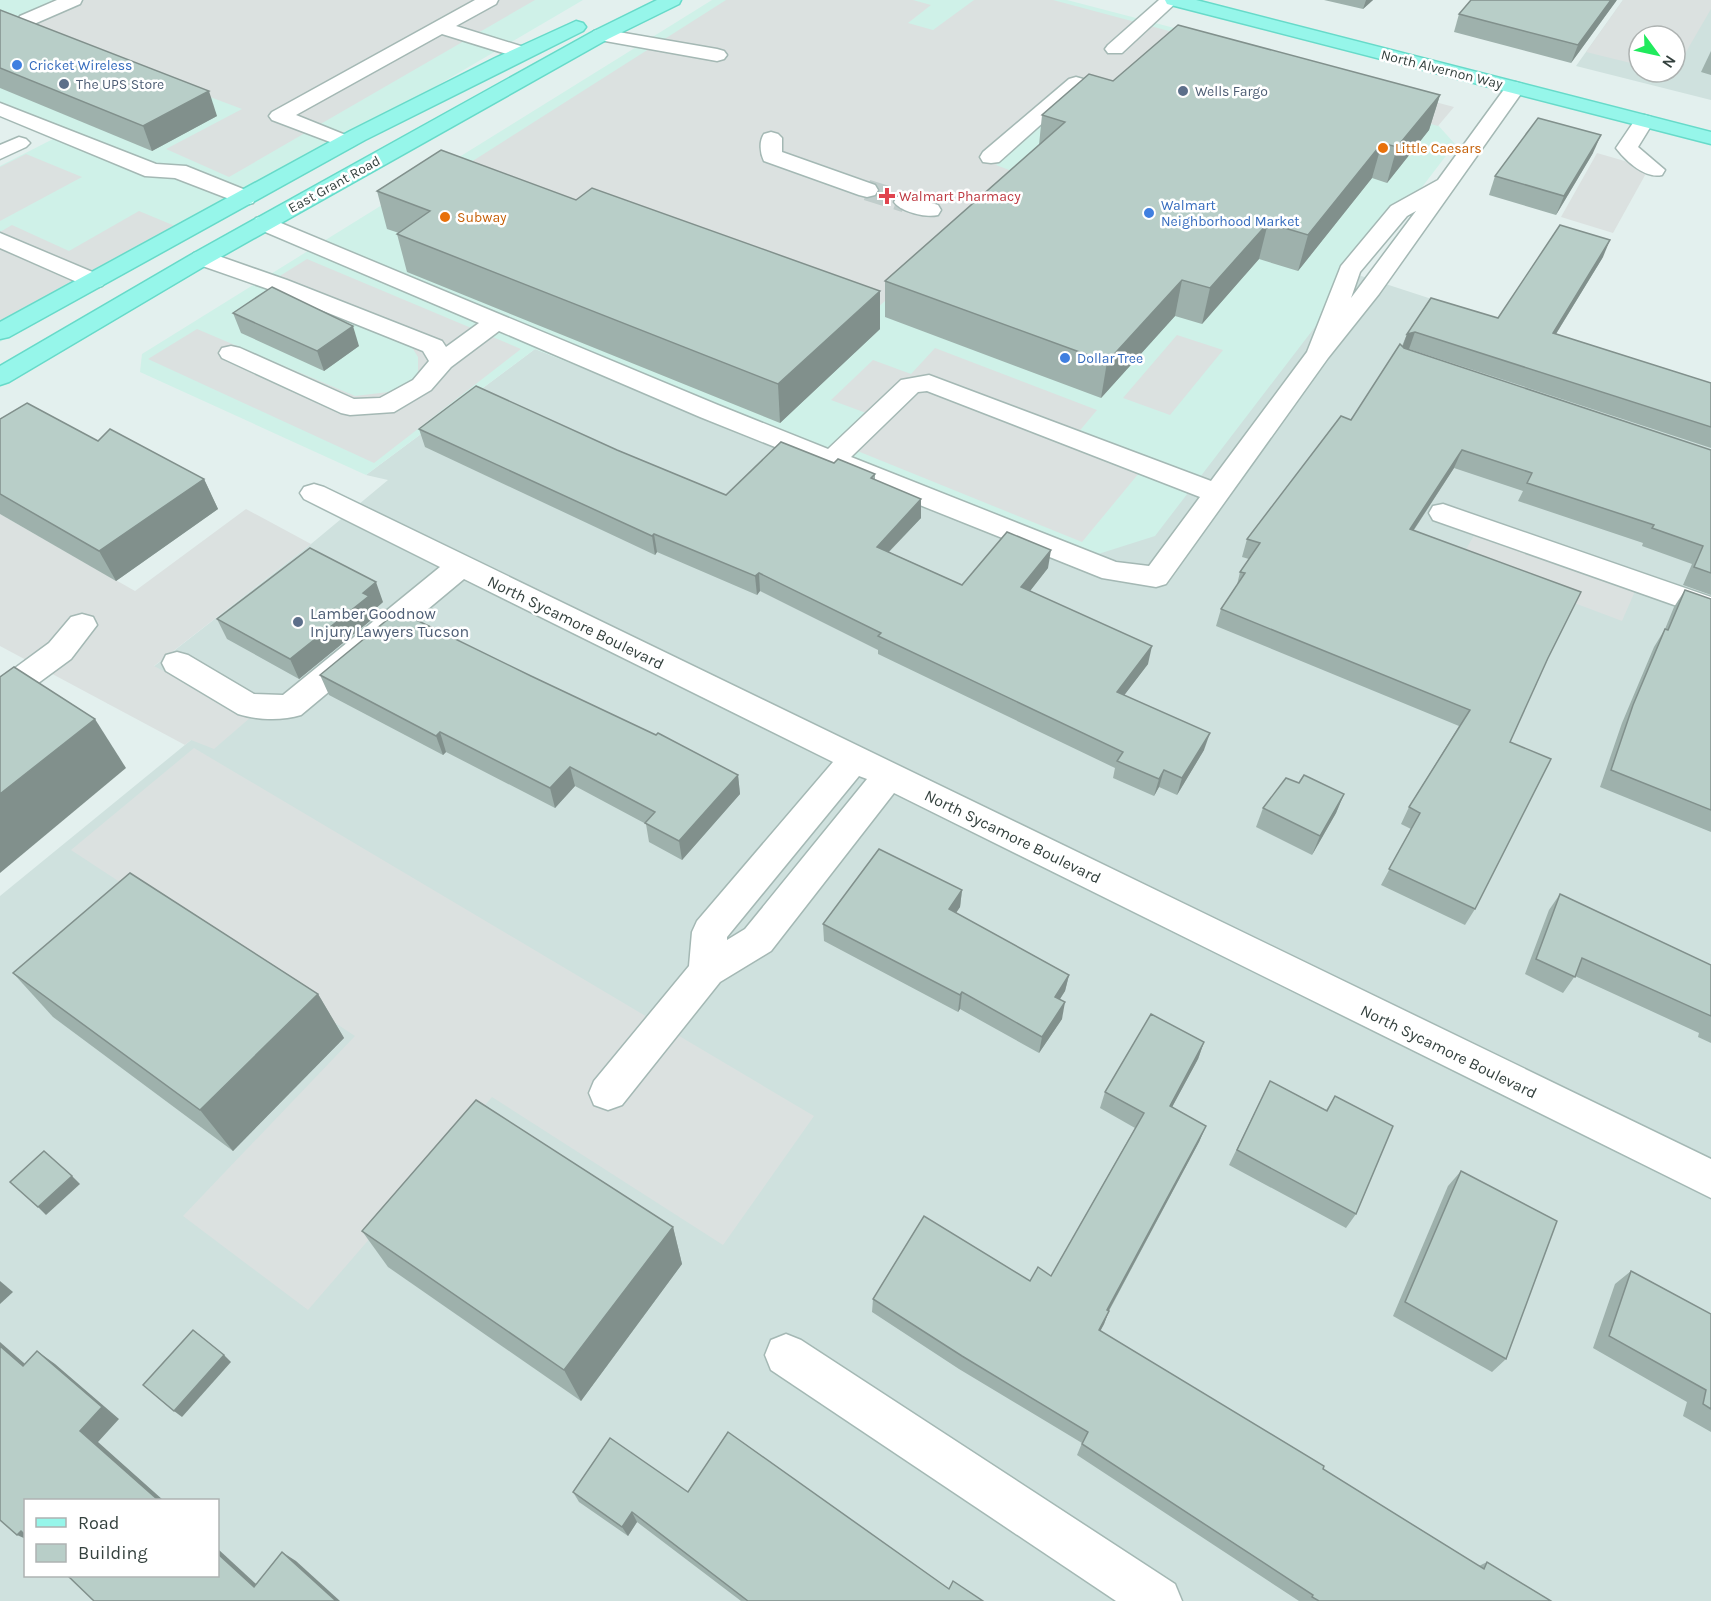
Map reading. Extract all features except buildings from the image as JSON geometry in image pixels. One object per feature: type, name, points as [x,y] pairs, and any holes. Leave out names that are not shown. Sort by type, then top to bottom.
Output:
[{"type":"main road","name":"East Grant Road","points":[[0,332],[346,142],[520,52],[634,0]]},
{"type":"main road","name":"East Grant Road","points":[[0,377],[202,258],[601,35],[672,0]]},
{"type":"main road","name":"North Alvernon Way","points":[[1172,0],[1711,138]]},
{"type":"street","points":[[27,20],[73,0]]},
{"type":"street","points":[[346,142],[279,116],[489,0]]},
{"type":"street","points":[[1115,49],[1172,0]]},
{"type":"street","points":[[441,27],[520,52]]},
{"type":"street","points":[[601,35],[717,55]]},
{"type":"street","points":[[991,157],[1076,83]]},
{"type":"street","points":[[264,224],[495,322],[832,460],[1112,571],[1156,577],[1319,354],[1349,272],[1399,212],[1444,185],[1515,88]]},
{"type":"street","points":[[0,109],[153,171],[178,171],[245,198]]},
{"type":"street","points":[[1644,121],[1627,148],[1654,170]]},
{"type":"street","points":[[771,138],[772,156],[867,190]]},
{"type":"street","points":[[0,153],[19,143]]},
{"type":"street","points":[[905,202],[930,210]]},
{"type":"street","points":[[0,240],[94,281]]},
{"type":"street","points":[[202,258],[279,285],[433,346],[442,362]]},
{"type":"street","points":[[279,285],[297,304],[393,348],[408,358],[413,371],[396,384],[363,389],[316,381],[231,354],[350,406],[385,406],[422,385],[442,362],[495,322]]},
{"type":"street","points":[[832,460],[910,385],[929,383],[1216,493]]},
{"type":"street","name":"North Sycamore Boulevard","points":[[314,493],[856,757],[943,802],[1711,1179]]},
{"type":"street","points":[[1443,513],[1711,608]]},
{"type":"street","points":[[177,663],[249,706],[290,708],[460,566]]},
{"type":"street","points":[[0,695],[60,651],[82,625]]},
{"type":"street","points":[[707,971],[710,932],[856,757]]},
{"type":"street","points":[[608,1092],[707,971],[758,940],[890,774]]},
{"type":"street","points":[[786,1355],[1158,1601]]},
{"type":"shaded area","points":[[0,0],[583,0],[0,342],[0,166],[55,138],[0,115]]},
{"type":"shaded area","points":[[84,0],[535,0],[229,177],[166,149],[242,109],[24,27]]},
{"type":"shaded area","points":[[712,0],[1067,0],[1324,67],[1418,103],[1455,144],[1155,536],[1070,563],[535,349],[366,475],[140,372],[142,354]]},
{"type":"shaded area","points":[[726,0],[913,0],[931,5],[908,23],[933,30],[974,0],[1053,0],[1454,107],[1438,126],[1154,48],[1097,100],[1076,94],[996,165],[1023,175],[862,322],[457,171]]},
{"type":"shaded area","points":[[1623,0],[1711,0],[1711,100],[1647,84],[1687,84],[1687,24],[1627,24],[1627,79],[1576,66]]},
{"type":"shaded area","points":[[1623,0],[1711,0],[1711,9],[1687,50],[1687,24],[1627,24],[1627,62],[1586,52]]},
{"type":"shaded area","points":[[1597,153],[1649,168],[1613,233],[1561,217]]},
{"type":"shaded area","points":[[26,154],[82,177],[0,221],[0,167]]},
{"type":"shaded area","points":[[139,211],[175,226],[0,328],[0,232],[12,225],[69,251]]},
{"type":"shaded area","points":[[307,259],[521,349],[374,463],[148,359],[197,329],[355,396],[397,391],[418,376],[418,357],[411,346],[267,284]]},
{"type":"shaded area","points":[[1355,274],[1711,390],[1711,1601],[0,1601],[0,896],[191,740],[107,703],[311,544],[388,480],[366,475],[535,349],[1070,563]]},
{"type":"shaded area","points":[[1177,335],[1223,350],[1170,415],[1123,398]]},
{"type":"shaded area","points":[[935,348],[1097,410],[1067,446],[1139,473],[1082,542],[855,450],[885,420],[831,400],[873,360],[911,374]]},
{"type":"shaded area","points":[[246,509],[311,544],[154,666],[251,717],[214,749],[191,740],[185,745],[0,646],[0,514],[135,591]]},
{"type":"shaded area","points":[[1477,530],[1636,589],[1622,621],[1460,560]]},
{"type":"shaded area","points":[[194,748],[814,1116],[723,1245],[492,1097],[308,1310],[183,1216],[355,1036],[71,850]]},
{"type":"tunnel","points":[[867,190],[905,202]]},
{"type":"place","name":"Cricket Wireless","points":[[17,65]]},
{"type":"place","name":"The UPS Store","points":[[64,84]]},
{"type":"place","name":"Wells Fargo","points":[[1183,91]]},
{"type":"place","name":"Little Caesars","points":[[1383,148]]},
{"type":"place","name":"Walmart Pharmacy","points":[[887,196]]},
{"type":"place","name":"Walmart Neighborhood Market","points":[[1149,213]]},
{"type":"place","name":"Subway","points":[[445,217]]},
{"type":"place","name":"Dollar Tree","points":[[1065,358]]},
{"type":"place","name":"Lamber Goodnow Injury Lawyers Tucson","points":[[298,622]]}]
